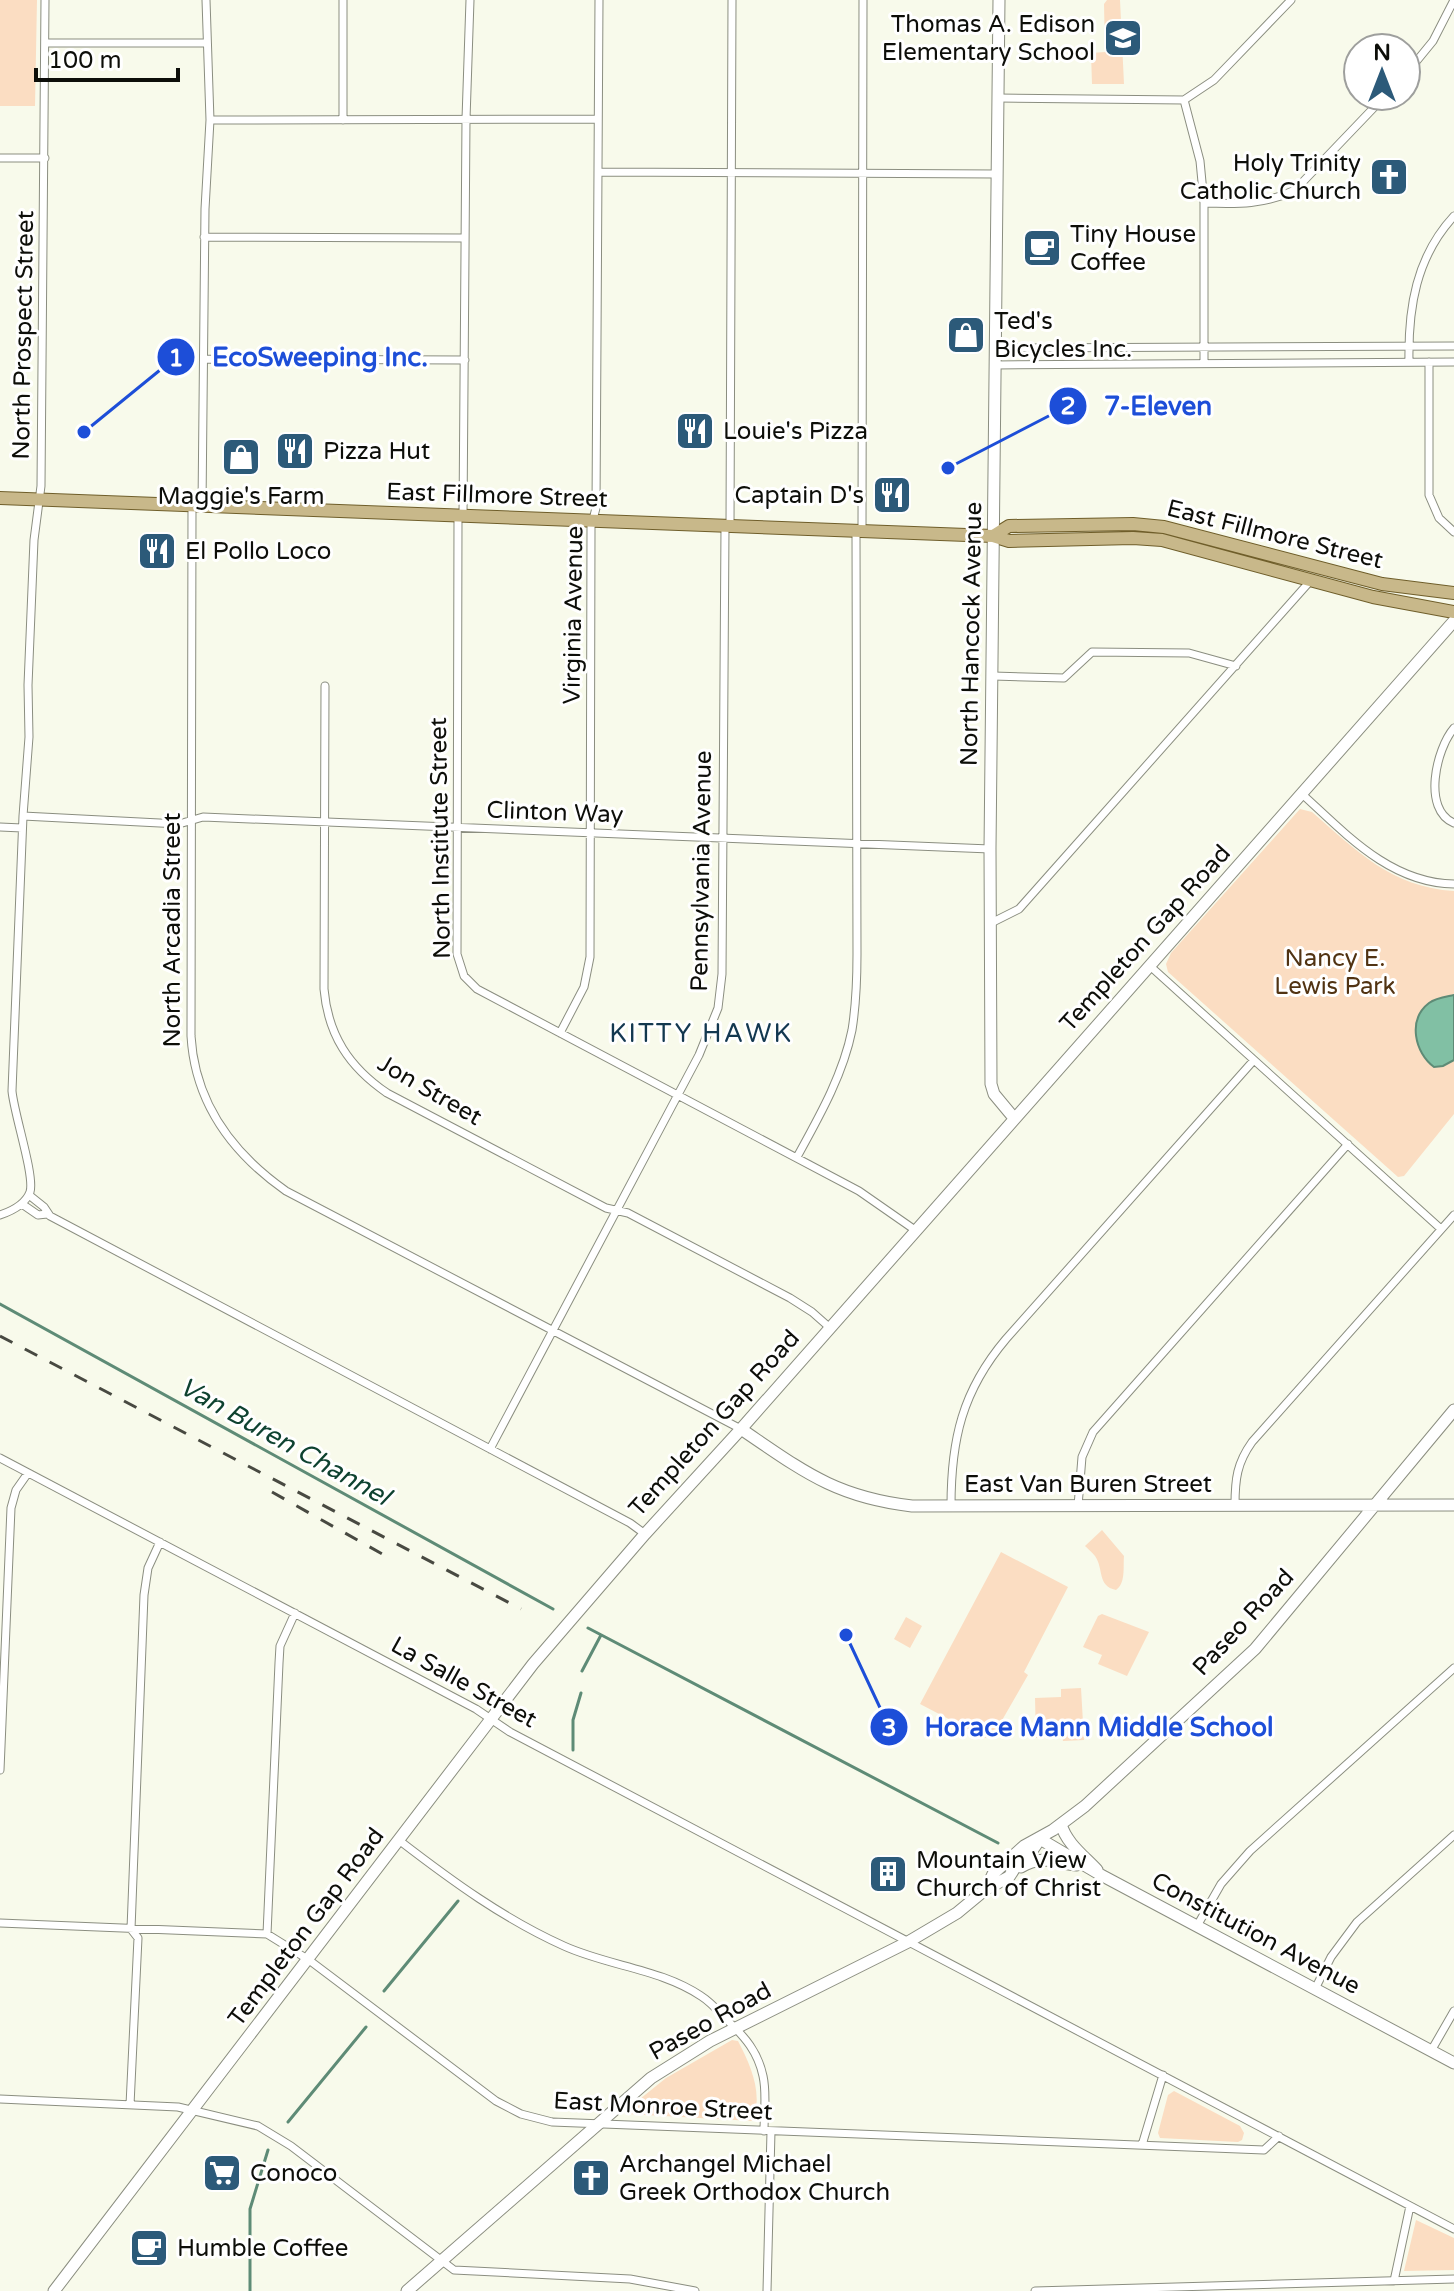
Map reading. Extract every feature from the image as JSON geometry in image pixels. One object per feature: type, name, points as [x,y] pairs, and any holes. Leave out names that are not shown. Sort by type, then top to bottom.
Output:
[{"type":"main road","name":"East Fillmore Street","points":[[0,498],[993,536],[1009,541],[1162,540],[1371,597],[1454,612]]},
{"type":"main road","name":"East Fillmore Street","points":[[993,536],[1009,526],[1133,524],[1164,527],[1382,584],[1454,593]]},
{"type":"street","name":"North Prospect Street","points":[[29,1195],[31,1180],[16,1122],[12,1091],[22,828],[29,737],[28,685],[35,527],[39,499],[45,0]]},
{"type":"street","name":"North Arcadia Street","points":[[206,0],[210,120],[204,237],[205,359],[197,505],[191,821],[192,1051],[204,1095],[231,1143],[257,1169],[286,1191],[741,1429]]},
{"type":"street","points":[[343,0],[343,120]]},
{"type":"street","name":"North Institute Street","points":[[470,0],[457,828],[457,954],[464,976],[477,989],[859,1191],[915,1230]]},
{"type":"street","name":"Virginia Avenue","points":[[560,1033],[584,987],[589,969],[599,0]]},
{"type":"street","name":"Pennsylvania Avenue","points":[[490,1449],[707,1038],[721,992],[732,0]]},
{"type":"street","points":[[797,1157],[832,1090],[851,1030],[857,954],[863,0]]},
{"type":"street","name":"North Hancock Avenue","points":[[999,0],[990,849],[991,1084],[994,1094],[1014,1118]]},
{"type":"street","points":[[998,98],[1184,100],[1214,80],[1291,0]]},
{"type":"street","points":[[1422,54],[1433,41],[1454,0]]},
{"type":"street","points":[[45,43],[206,43]]},
{"type":"street","points":[[1184,100],[1200,161],[1204,203],[1204,362]]},
{"type":"street","points":[[1204,203],[1260,203],[1295,190],[1370,112]]},
{"type":"street","points":[[210,120],[598,119]]},
{"type":"street","points":[[0,158],[45,158]]},
{"type":"street","points":[[598,172],[996,174]]},
{"type":"street","points":[[1409,362],[1412,297],[1418,275],[1437,238],[1454,216]]},
{"type":"street","points":[[204,237],[465,238]]},
{"type":"street","points":[[996,348],[1454,346]]},
{"type":"street","points":[[205,359],[465,360]]},
{"type":"street","points":[[1429,362],[1429,495],[1439,518],[1454,532]]},
{"type":"street","points":[[996,365],[1454,362]]},
{"type":"street","points":[[991,923],[1019,909],[1312,579]]},
{"type":"street","name":"Templeton Gap Road","points":[[54,2291],[533,1664],[1454,621]]},
{"type":"street","points":[[993,676],[1064,678],[1092,652],[1189,653],[1236,666]]},
{"type":"street","name":"Jon Street","points":[[325,686],[324,989],[330,1023],[347,1056],[364,1076],[387,1093],[606,1208],[629,1214],[790,1298],[829,1327]]},
{"type":"street","points":[[1454,728],[1437,759],[1436,801],[1440,814],[1454,823]]},
{"type":"street","points":[[1302,794],[1367,852],[1383,862],[1416,877],[1454,884]]},
{"type":"street","name":"Clinton Way","points":[[23,816],[179,824],[203,817],[990,849]]},
{"type":"street","points":[[0,827],[22,828]]},
{"type":"street","points":[[1150,966],[1441,1229]]},
{"type":"street","points":[[951,1506],[952,1462],[959,1426],[981,1371],[1254,1060]]},
{"type":"street","points":[[1078,1506],[1078,1472],[1085,1444],[1093,1432],[1348,1144]]},
{"type":"street","points":[[0,1215],[22,1204],[29,1195],[44,1207],[47,1214]]},
{"type":"street","points":[[22,1204],[38,1215],[47,1214],[630,1523],[645,1534]]},
{"type":"street","points":[[1235,1505],[1236,1473],[1244,1453],[1454,1215]]},
{"type":"street","name":"Paseo Road","points":[[986,1889],[993,1874],[1024,1846],[1040,1839],[1085,1806],[1255,1649],[1454,1410]]},
{"type":"street","name":"East Van Buren Street","points":[[741,1429],[801,1471],[849,1493],[886,1503],[951,1506],[1454,1505]]},
{"type":"street","name":"La Salle Street","points":[[0,1458],[295,1613],[490,1718],[510,1732],[1454,2229]]},
{"type":"street","points":[[0,1770],[11,1508],[16,1490],[28,1473]]},
{"type":"street","points":[[130,2105],[138,1938],[131,1929],[145,1580],[160,1542]]},
{"type":"street","points":[[267,1934],[280,1646],[295,1613]]},
{"type":"street","points":[[1197,1926],[1221,1884],[1250,1851],[1454,1668]]},
{"type":"street","points":[[1061,1824],[1063,1833],[1073,1846],[1101,1875]]},
{"type":"street","points":[[1315,1989],[1331,1957],[1357,1922],[1454,1835]]},
{"type":"street","name":"Paseo Road","points":[[407,2291],[665,2068],[687,2053],[908,1942],[957,1913],[986,1889],[1009,1877],[1040,1839]]},
{"type":"street","name":"Constitution Avenue","points":[[1040,1839],[1082,1865],[1454,2063]]},
{"type":"street","points":[[400,1841],[508,1918],[585,1955],[689,1989],[716,2007],[748,2041],[763,2075],[768,2131],[767,2291]]},
{"type":"street","points":[[1009,1877],[1022,1866],[1037,1860],[1082,1865]]},
{"type":"street","name":"East Monroe Street","points":[[0,1923],[267,1934],[309,1960],[496,2101],[536,2118],[567,2124],[1264,2150],[1279,2136]]},
{"type":"street","points":[[1431,2051],[1454,2011]]},
{"type":"street","points":[[1142,2145],[1163,2075]]},
{"type":"street","points":[[0,2099],[195,2109],[250,2123],[274,2134],[454,2270],[630,2279],[695,2291]]},
{"type":"street","points":[[1394,2281],[1410,2206]]},
{"type":"street","points":[[1035,2291],[1454,2279]]},
{"type":"green space","points":[[0,0],[37,0],[35,106],[0,106]]},
{"type":"green space","points":[[1107,0],[1120,0],[1124,84],[1092,84],[1091,53],[1105,52],[1104,4]]},
{"type":"green space","name":"Nancy E. Lewis Park","points":[[1300,809],[1312,812],[1360,853],[1393,875],[1432,888],[1454,891],[1454,1114],[1404,1176],[1398,1177],[1168,972],[1166,964],[1171,953]]},
{"type":"green space","points":[[1102,1530],[1124,1556],[1123,1579],[1116,1590],[1103,1581],[1098,1561],[1085,1546]]},
{"type":"green space","points":[[1001,1552],[1068,1587],[1024,1672],[1028,1675],[993,1736],[985,1738],[920,1704]]},
{"type":"green space","points":[[1102,1614],[1149,1632],[1127,1676],[1098,1664],[1102,1655],[1083,1647],[1098,1616]]},
{"type":"green space","points":[[906,1617],[922,1626],[910,1648],[894,1639]]},
{"type":"green space","points":[[1081,1688],[1084,1740],[1036,1738],[1035,1698],[1061,1697],[1061,1689]]},
{"type":"green space","points":[[732,2040],[738,2041],[754,2080],[757,2100],[753,2121],[628,2114],[630,2107],[666,2078]]},
{"type":"green space","points":[[1174,2091],[1240,2126],[1244,2133],[1242,2140],[1160,2138],[1158,2133],[1168,2095]]},
{"type":"green space","points":[[1416,2220],[1454,2238],[1454,2270],[1404,2271]]},
{"type":"shaded area","points":[[1454,995],[1454,1060],[1434,1067],[1418,1045],[1418,1018],[1429,1003]]},
{"type":"waterway","name":"Van Buren Channel","points":[[0,1304],[553,1609]]},
{"type":"waterway","name":"Van Buren Channel","points":[[588,1628],[998,1843]]},
{"type":"waterway","points":[[582,1671],[601,1635]]},
{"type":"waterway","points":[[573,1750],[573,1720],[581,1693]]},
{"type":"waterway","points":[[384,1991],[458,1901]]},
{"type":"waterway","points":[[288,2122],[366,2027]]},
{"type":"waterway","points":[[250,2291],[250,2209],[268,2150]]},
{"type":"railway","points":[[0,1336],[521,1609]]},
{"type":"railway","points":[[272,1492],[384,1555]]},
{"type":"place","name":"Thomas A. Edison Elementary School","points":[[1123,38]]},
{"type":"place","name":"Holy Trinity Catholic Church","points":[[1389,177]]},
{"type":"place","name":"Tiny House Coffee","points":[[1042,248]]},
{"type":"place","name":"Ted's Bicycles Inc.","points":[[966,335]]},
{"type":"place","name":"Louie's Pizza","points":[[695,431]]},
{"type":"place","name":"EcoSweeping Inc.","points":[[84,432]]},
{"type":"place","name":"Pizza Hut","points":[[295,451]]},
{"type":"place","name":"Maggie's Farm","points":[[241,457]]},
{"type":"place","name":"7-Eleven","points":[[948,468]]},
{"type":"place","name":"Captain D's","points":[[892,495]]},
{"type":"place","name":"El Pollo Loco","points":[[157,551]]},
{"type":"place","name":"Horace Mann Middle School","points":[[846,1635]]},
{"type":"place","name":"Mountain View Church of Christ","points":[[888,1874]]},
{"type":"place","name":"Conoco","points":[[222,2173]]},
{"type":"place","name":"Archangel Michael Greek Orthodox Church","points":[[591,2178]]},
{"type":"place","name":"Humble Coffee","points":[[149,2248]]},
{"type":"district","name":"KITTY HAWK","points":[[701,1033]]}]
